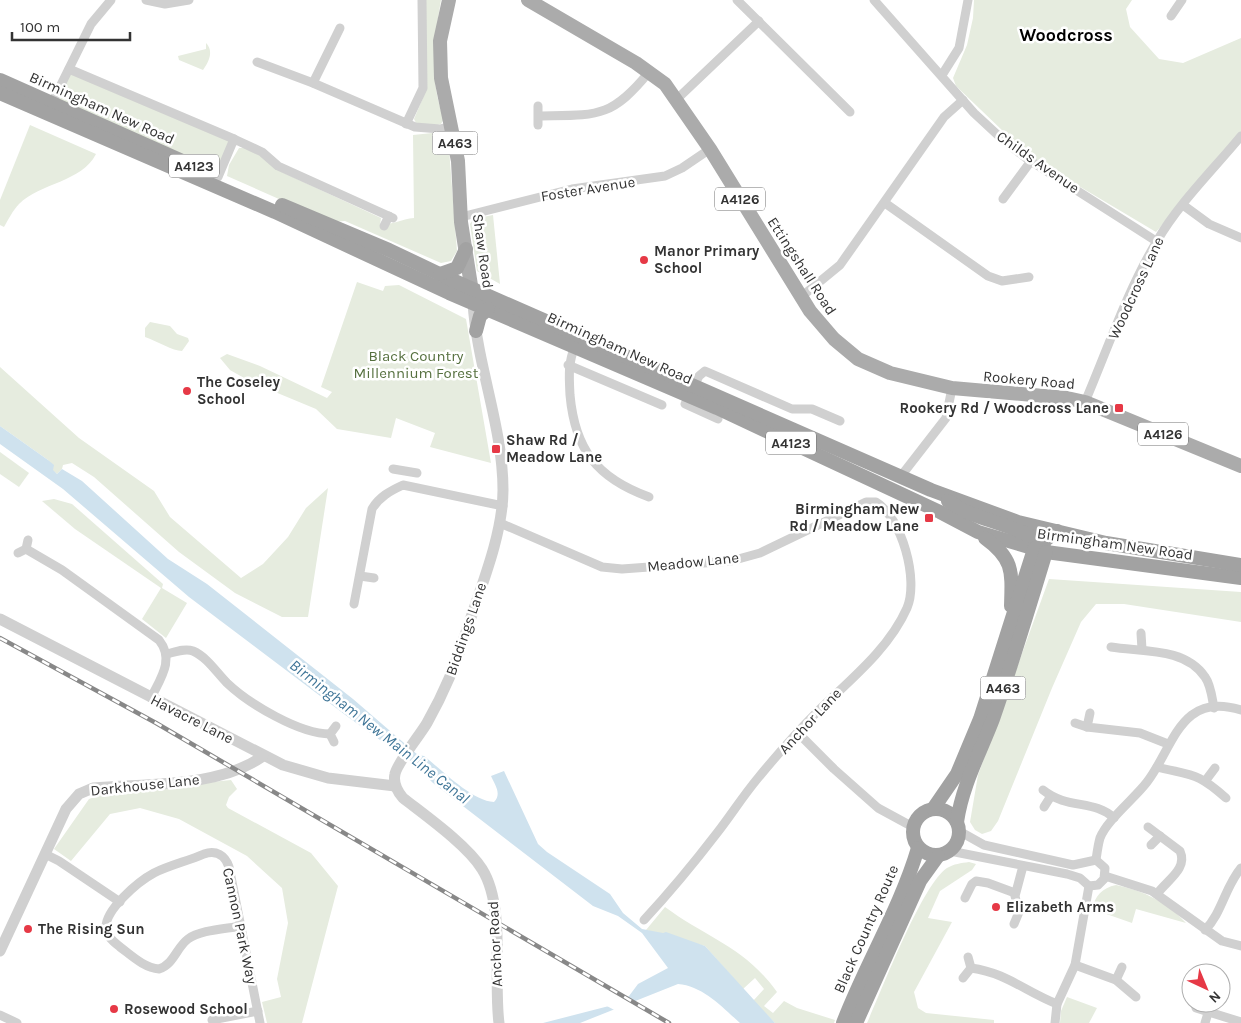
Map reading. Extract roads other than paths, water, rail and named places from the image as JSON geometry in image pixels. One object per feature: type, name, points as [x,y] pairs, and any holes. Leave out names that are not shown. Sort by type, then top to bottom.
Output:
[{"type":"highway","name":"Birmingham New Road","points":[[0,80],[49,108],[473,303],[575,346],[901,476],[931,490],[1018,522],[1106,543],[1241,565]]},
{"type":"highway","name":"Birmingham New Road","points":[[0,93],[49,108],[218,177],[472,288],[691,391],[978,532],[1040,548],[1241,578]]},
{"type":"highway","points":[[440,274],[457,268],[466,249]]},
{"type":"highway","points":[[476,331],[480,316],[488,309]]},
{"type":"highway","name":"A4123","points":[[931,490],[965,511],[1014,530],[1040,548]]},
{"type":"highway","points":[[1040,548],[1057,531]]},
{"type":"highway","name":"A463","points":[[978,532],[1000,549],[1009,561],[1012,573],[1011,619]]},
{"type":"highway","name":"A463","points":[[933,809],[948,789],[964,758],[994,677],[1011,619],[1040,548]]},
{"type":"highway","name":"Black Country Route","points":[[856,1023],[920,881],[944,853],[957,842],[960,802],[1020,642],[1040,548]]},
{"type":"highway","points":[[913,826],[920,815],[933,809],[948,813],[958,827]]},
{"type":"highway","name":"Black Country Route","points":[[843,1023],[908,882],[918,848],[913,838],[913,826]]},
{"type":"highway","points":[[918,848],[928,855],[944,853]]},
{"type":"main road","name":"Shaw Road","points":[[449,0],[440,41],[440,62],[443,93],[452,126],[458,161],[461,217],[473,303]]},
{"type":"main road","name":"Ettingshall Road","points":[[528,0],[649,72],[665,84],[710,149],[801,297],[834,339],[858,359],[890,373],[952,388]]},
{"type":"main road","name":"Rookery Road","points":[[952,388],[978,392],[1067,398],[1086,402],[1241,466]]},
{"type":"street","points":[[49,108],[91,24],[111,0]]},
{"type":"street","points":[[146,0],[165,4],[189,0]]},
{"type":"street","points":[[406,124],[422,88],[422,0]]},
{"type":"street","points":[[737,0],[850,112]]},
{"type":"street","name":"Childs Avenue","points":[[874,0],[963,100],[1002,139],[1031,161],[1156,241]]},
{"type":"street","points":[[942,75],[959,48],[968,0]]},
{"type":"street","points":[[1171,16],[1182,0]]},
{"type":"street","points":[[677,100],[759,20]]},
{"type":"street","points":[[313,83],[340,28]]},
{"type":"street","points":[[257,62],[313,83],[415,127],[440,129],[452,126]]},
{"type":"street","name":"Birmingham New Road","points":[[69,69],[262,152],[278,166],[391,217],[384,226]]},
{"type":"street","points":[[539,115],[590,115],[606,110],[630,93],[649,72]]},
{"type":"street","points":[[801,297],[840,265],[944,117],[963,100]]},
{"type":"street","name":"Woodcross Lane","points":[[1086,402],[1141,270],[1156,241],[1183,205],[1241,136]]},
{"type":"street","points":[[218,177],[234,139]]},
{"type":"street","name":"Foster Avenue","points":[[461,217],[564,191],[665,176],[682,168],[710,149]]},
{"type":"street","points":[[1003,200],[1031,161]]},
{"type":"street","points":[[885,203],[988,276],[1002,281],[1029,277]]},
{"type":"street","points":[[1183,205],[1209,224],[1241,238]]},
{"type":"street","name":"Shaw Road","points":[[473,303],[476,331],[501,463],[503,506]]},
{"type":"street","points":[[575,346],[568,365],[572,412],[582,443],[606,476],[627,489],[649,497]]},
{"type":"street","points":[[568,365],[662,406]]},
{"type":"street","points":[[718,419],[685,404],[702,373],[710,372],[792,409],[812,409],[840,421]]},
{"type":"street","points":[[901,476],[946,418],[952,388]]},
{"type":"street","points":[[393,469],[417,473]]},
{"type":"street","points":[[403,485],[406,471]]},
{"type":"street","points":[[354,604],[372,509],[380,498],[403,485],[503,506]]},
{"type":"street","name":"Meadow Lane","points":[[500,523],[602,567],[622,569],[731,561],[760,553],[866,502],[876,502],[882,506]]},
{"type":"street","name":"Biddings Lane","points":[[395,786],[395,774],[441,698],[456,662],[500,523],[503,506]]},
{"type":"street","name":"Anchor Lane","points":[[644,920],[684,874],[757,779],[798,733],[888,640],[908,606],[911,576],[905,550],[896,526],[882,506]]},
{"type":"street","points":[[24,547],[62,570],[154,636],[163,645],[167,654],[166,666],[151,698]]},
{"type":"street","points":[[360,576],[374,578]]},
{"type":"street","name":"Havacre Lane","points":[[0,619],[263,756],[294,769],[328,778],[395,786]]},
{"type":"street","points":[[1141,632],[1142,649]]},
{"type":"street","points":[[1111,647],[1142,649],[1182,660],[1198,669],[1208,683],[1214,708]]},
{"type":"street","points":[[167,654],[179,650],[194,651],[230,686],[251,701],[307,730],[332,738],[336,726]]},
{"type":"street","points":[[1096,860],[1100,837],[1114,818],[1136,797],[1157,767],[1177,729],[1186,720],[1202,711],[1214,708],[1241,710]]},
{"type":"street","points":[[1087,727],[1090,713]]},
{"type":"street","points":[[1075,723],[1087,727],[1140,734],[1168,744]]},
{"type":"street","points":[[798,733],[834,770],[878,808],[913,826]]},
{"type":"street","name":"Darkhouse Lane","points":[[0,951],[66,808],[86,790],[200,780],[239,770],[263,756]]},
{"type":"street","points":[[1157,767],[1197,776],[1206,780],[1226,798]]},
{"type":"street","points":[[1206,780],[1215,768]]},
{"type":"street","name":"Anchor Road","points":[[395,786],[403,798],[470,855],[482,869],[488,882],[495,910],[499,1023]]},
{"type":"street","points":[[1044,807],[1047,793],[1067,804],[1105,810],[1114,818]]},
{"type":"street","points":[[944,853],[1080,878],[1089,886],[1098,885],[1105,876],[1103,866],[1096,860],[1072,865],[984,845],[958,827]]},
{"type":"street","points":[[1148,827],[1180,850],[1183,862],[1179,870],[1158,894]]},
{"type":"street","points":[[1151,845],[1160,836]]},
{"type":"street","name":"Cannon Park Way","points":[[120,902],[141,882],[164,868],[204,854],[216,853],[224,858],[229,867],[260,1023]]},
{"type":"street","points":[[45,854],[59,861],[120,902],[107,921],[108,935],[116,944],[152,969],[158,969],[169,963],[184,943],[194,936],[241,926]]},
{"type":"street","points":[[1080,878],[1079,870],[1082,864]]},
{"type":"street","points":[[1014,924],[1019,912],[1015,893],[1023,866]]},
{"type":"street","points":[[1205,930],[1212,923],[1227,888],[1241,868]]},
{"type":"street","points":[[1105,876],[1158,894],[1222,941],[1241,946]]},
{"type":"street","points":[[965,898],[972,884],[976,881],[988,882],[1015,893]]},
{"type":"street","points":[[1055,1023],[1057,1004],[1075,965],[1089,886]]},
{"type":"street","points":[[968,957],[971,968]]},
{"type":"street","points":[[1075,965],[1116,980],[1136,997]]},
{"type":"street","points":[[1116,980],[1122,966]]},
{"type":"street","points":[[971,968],[994,972],[1038,997],[1057,1004]]},
{"type":"street","points":[[963,978],[971,968]]},
{"type":"street","points":[[212,1020],[225,1020],[258,1011]]},
{"type":"street","points":[[1205,1023],[1208,1013],[1241,1022]]},
{"type":"street","points":[[0,1015],[17,1023]]},
{"type":"water","name":"Birmingham New Main Line Canal","points":[[0,426],[54,465],[53,470],[57,474],[62,469],[82,481],[168,559],[207,584],[353,699],[418,755],[424,756],[467,791],[485,800],[494,802],[498,793],[491,776],[504,771],[538,844],[610,894],[623,913],[642,929],[666,932],[705,946],[775,1023],[740,1023],[704,993],[678,984],[580,1023],[543,1023],[609,1006],[629,996],[638,984],[668,968],[642,933],[618,916],[593,906],[433,783],[397,748],[387,745],[348,717],[189,597],[63,489],[0,444]]},
{"type":"railway","points":[[0,638],[156,723],[669,1023]]},
{"type":"place","name":"Manor Primary School","points":[[644,260]]},
{"type":"place","name":"The Coseley School","points":[[187,391]]},
{"type":"place","name":"Rookery Rd / Woodcross Lane","points":[[1119,408]]},
{"type":"place","name":"Shaw Rd / Meadow Lane","points":[[496,449]]},
{"type":"place","name":"Birmingham New Rd / Meadow Lane","points":[[929,518]]},
{"type":"place","name":"Elizabeth Arms","points":[[996,907]]},
{"type":"place","name":"The Rising Sun","points":[[28,929]]},
{"type":"place","name":"Rosewood School","points":[[114,1009]]},
{"type":"district","name":"Woodcross","points":[[1066,35]]},
{"type":"park label","name":"Black Country Millennium Forest","points":[[416,364]]}]
